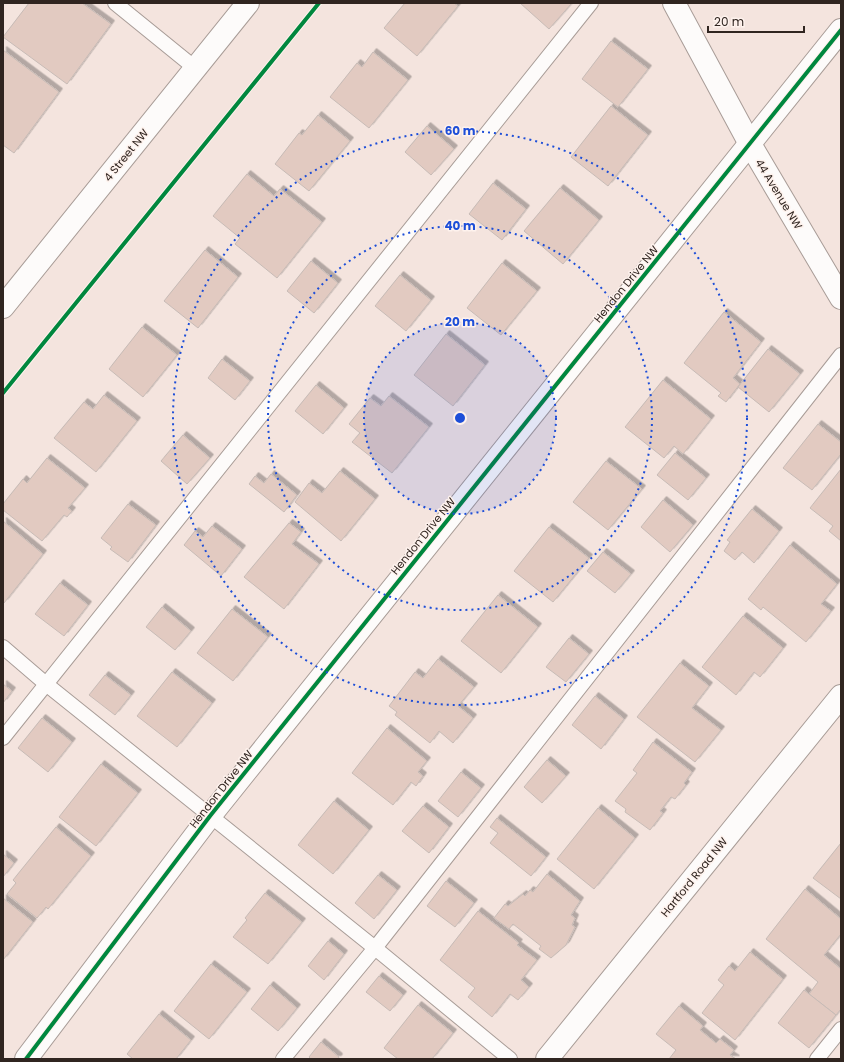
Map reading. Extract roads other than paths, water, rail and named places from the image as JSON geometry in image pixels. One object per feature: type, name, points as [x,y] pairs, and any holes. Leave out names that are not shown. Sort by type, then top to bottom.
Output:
[{"type":"street","name":"4 Street NW","points":[[3,307],[248,3]]},
{"type":"street","name":"44 Avenue NW","points":[[674,3],[750,144],[841,298]]},
{"type":"street","name":"Hendon Drive NW","points":[[26,1059],[210,816],[841,30]]},
{"type":"street","name":"Hartford Road NW","points":[[547,1059],[841,696]]},
{"type":"lane","points":[[115,3],[195,68]]},
{"type":"lane","points":[[3,738],[591,3]]},
{"type":"lane","points":[[283,1059],[375,948],[841,355]]},
{"type":"lane","points":[[3,647],[46,684],[375,948],[510,1059]]},
{"type":"lane","points":[[817,1059],[841,1029]]}]
